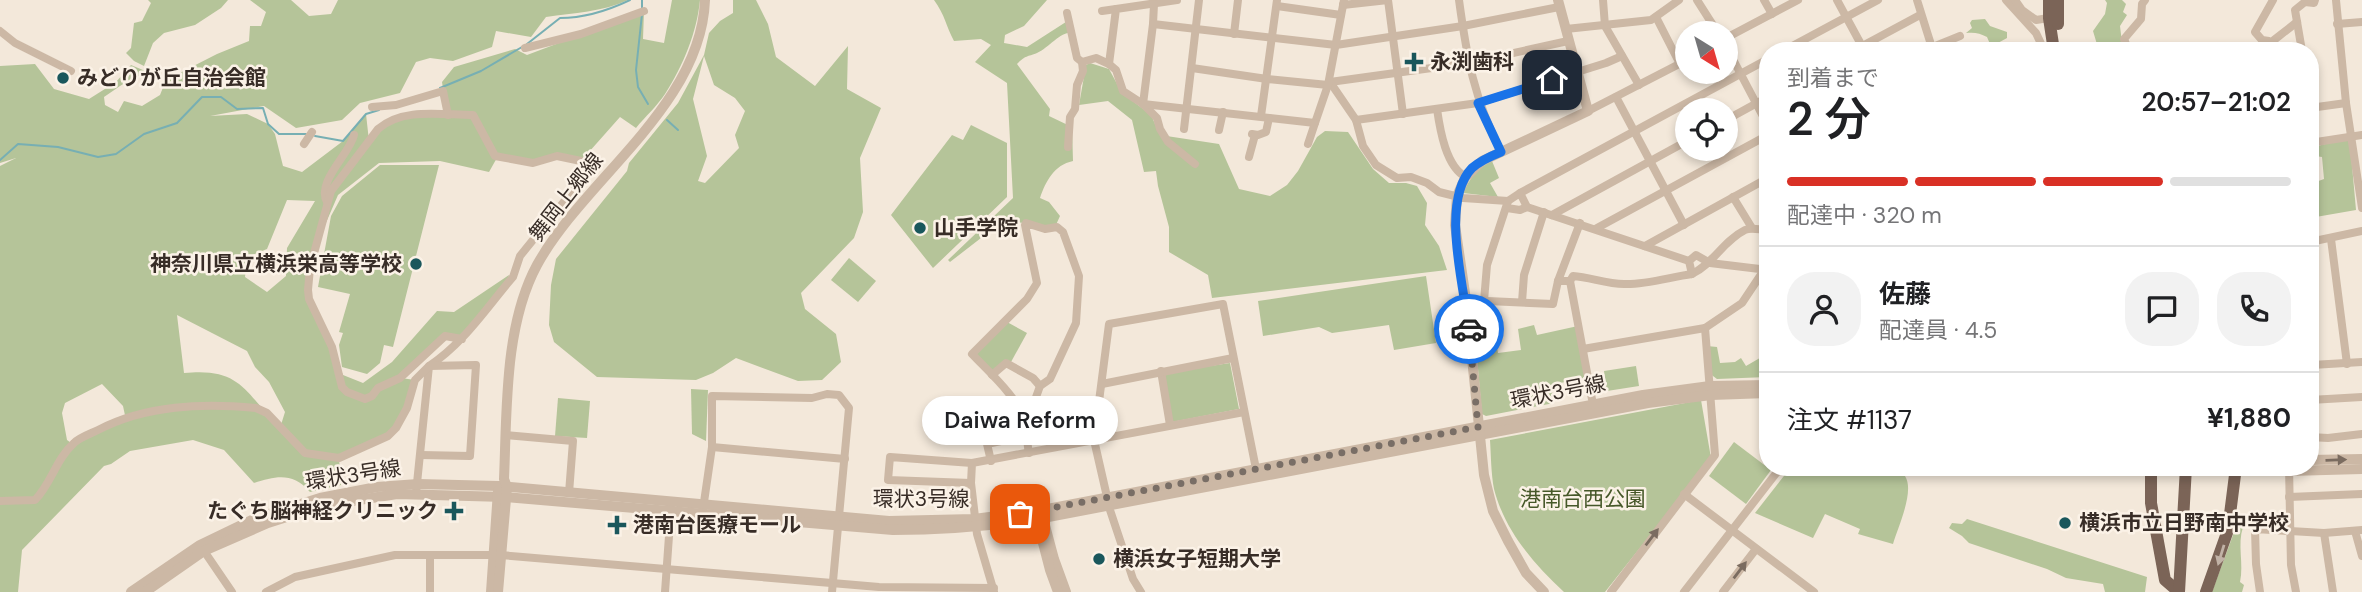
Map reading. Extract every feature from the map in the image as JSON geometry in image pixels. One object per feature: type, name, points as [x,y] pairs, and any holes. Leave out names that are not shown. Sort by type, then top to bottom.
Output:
[{"type":"main road","points":[[2049,0],[2049,18],[2055,42]]},
{"type":"main road","points":[[2057,42],[2058,0]]},
{"type":"main road","points":[[2151,476],[2151,503],[2165,580],[2179,592]]},
{"type":"main road","points":[[2179,592],[2185,476]]},
{"type":"main road","points":[[2187,592],[2193,476]]},
{"type":"main road","points":[[2206,592],[2228,530],[2235,476]]},
{"type":"street","name":"舞岡上郷線","points":[[491,592],[502,489],[513,334],[524,296],[537,266],[562,228],[675,91],[700,30],[705,0]]},
{"type":"street","points":[[1102,11],[1177,0]]},
{"type":"street","points":[[1184,128],[1199,0]]},
{"type":"street","points":[[1234,34],[1238,0]]},
{"type":"street","points":[[1308,144],[1329,84],[1344,3],[1388,0],[1403,114]]},
{"type":"street","points":[[1459,0],[1468,63],[1478,103],[1501,152]]},
{"type":"street","points":[[1603,0],[1605,26],[1639,85]]},
{"type":"street","points":[[1566,29],[1651,20],[1679,0]]},
{"type":"street","points":[[1697,0],[1710,21]]},
{"type":"street","points":[[1764,0],[1772,14]]},
{"type":"street","points":[[1738,32],[1798,0]]},
{"type":"street","points":[[1837,0],[1860,42]]},
{"type":"street","points":[[1799,42],[1878,0]]},
{"type":"street","points":[[1917,0],[1927,42]]},
{"type":"street","points":[[2006,0],[2027,18],[2049,18]]},
{"type":"street","points":[[2015,0],[2040,42]]},
{"type":"street","points":[[2125,42],[2124,39],[2141,19],[2142,4],[2145,0]]},
{"type":"street","points":[[2270,42],[2262,40],[2255,32],[2273,0]]},
{"type":"street","points":[[2300,42],[2295,10],[2305,2],[2314,3],[2315,0]]},
{"type":"street","points":[[2336,0],[2346,103],[2362,208]]},
{"type":"street","points":[[1249,157],[1253,134],[1266,132],[1267,79],[1277,3],[1341,15]]},
{"type":"street","points":[[1143,104],[1154,4]]},
{"type":"street","points":[[1153,24],[1336,46],[1462,26],[1558,4],[1588,111]]},
{"type":"street","points":[[1109,64],[1116,9]]},
{"type":"street","points":[[525,48],[581,34],[641,12]]},
{"type":"street","points":[[1067,13],[1077,58],[1082,62],[1083,71],[1077,85],[1075,109],[1070,117],[1068,147]]},
{"type":"street","points":[[1873,42],[1920,15]]},
{"type":"street","points":[[1656,17],[1675,49]]},
{"type":"street","points":[[2274,40],[2297,22]]},
{"type":"street","points":[[2337,24],[2362,22]]},
{"type":"street","points":[[2,35],[71,71]]},
{"type":"street","points":[[1946,42],[1960,36]]},
{"type":"street","points":[[1192,68],[1267,79],[1329,84],[1468,63],[1569,41]]},
{"type":"street","points":[[1356,120],[1478,103],[1622,56]]},
{"type":"street","points":[[1082,62],[1096,58],[1116,70],[1123,91],[1157,117],[1168,142],[1195,164]]},
{"type":"street","points":[[1484,301],[1487,265],[1507,205],[1520,193],[1759,64]]},
{"type":"street","points":[[1544,592],[1527,573],[1493,511],[1484,475],[1466,300],[1455,225],[1457,196],[1466,177],[1482,161],[1675,66]]},
{"type":"street","points":[[1738,70],[1759,111]]},
{"type":"street","points":[[1329,84],[1356,120],[1363,146],[1376,165],[1396,178],[1411,177],[1427,183],[1439,192],[1507,205],[1520,211],[1527,207]]},
{"type":"street","points":[[375,107],[391,106],[443,91],[448,115]]},
{"type":"street","points":[[1616,97],[1684,225]]},
{"type":"street","points":[[1738,113],[1759,102]]},
{"type":"street","points":[[2319,107],[2346,103]]},
{"type":"street","points":[[1143,104],[1315,123]]},
{"type":"street","points":[[1437,109],[1441,136],[1457,173],[1466,177]]},
{"type":"street","points":[[1219,130],[1223,112]]},
{"type":"street","points":[[0,501],[35,500],[43,492],[56,465],[75,442],[125,418],[182,406],[256,408],[267,413],[305,453],[339,458],[388,436],[396,428],[407,408],[415,380],[429,366],[451,351],[462,338],[513,277],[520,256],[588,172],[581,161],[557,156],[533,163],[495,156],[473,115],[408,115],[387,122],[331,191],[310,268],[309,299],[332,347],[342,387],[365,399],[372,396],[378,388],[400,378],[445,336],[462,338]]},
{"type":"street","points":[[328,203],[324,192],[335,165],[346,154],[354,135]]},
{"type":"street","points":[[2319,142],[2362,135]]},
{"type":"street","points":[[1597,228],[1759,140]]},
{"type":"street","points":[[1522,302],[1524,275],[1548,214],[1675,147]]},
{"type":"street","points":[[1645,246],[1759,183]]},
{"type":"street","points":[[1520,193],[1527,207],[1597,228],[1689,261]]},
{"type":"street","points":[[1733,197],[1752,229]]},
{"type":"street","points":[[1026,425],[1005,389],[972,354],[1027,299],[1037,283],[1026,223],[1045,229],[1057,227],[1063,232],[1079,276],[1076,323],[1050,379],[1040,386],[1026,425],[1029,453]]},
{"type":"street","points":[[1466,300],[1553,304],[1558,281],[1580,223]]},
{"type":"street","points":[[1594,409],[1570,281],[1573,276],[1609,284],[1629,285],[1692,274],[1710,263],[1713,255],[1745,230],[1759,229]]},
{"type":"street","points":[[2319,241],[2362,231]]},
{"type":"street","points":[[2331,239],[2347,364]]},
{"type":"street","points":[[1689,261],[1696,255],[1710,263],[1759,269]]},
{"type":"street","points":[[1689,261],[1692,274]]},
{"type":"street","points":[[1583,349],[1705,328],[1742,303],[1759,280]]},
{"type":"street","points":[[1558,281],[1570,281]]},
{"type":"street","points":[[1140,592],[1133,579],[1108,501],[1094,440],[1109,324],[1223,304],[1257,473]]},
{"type":"street","points":[[1611,592],[1715,454],[1705,328]]},
{"type":"street","points":[[1102,384],[1233,358]]},
{"type":"street","points":[[2319,365],[2362,362]]},
{"type":"street","points":[[992,375],[1006,363],[1033,378],[1040,386]]},
{"type":"street","points":[[421,454],[470,456],[476,365],[429,366]]},
{"type":"street","points":[[417,489],[429,366]]},
{"type":"street","points":[[1161,371],[1170,425]]},
{"type":"street","name":"環状3号線","points":[[502,489],[839,521],[893,530],[1039,516],[1594,409],[1759,386]]},
{"type":"street","name":"環状3号線","points":[[1710,391],[1759,393]]},
{"type":"street","points":[[703,510],[712,447],[712,396],[812,398],[827,394],[839,395],[849,408],[832,588]]},
{"type":"street","points":[[2319,399],[2362,397]]},
{"type":"street","points":[[971,483],[888,480],[890,457],[972,463],[991,461],[1244,412]]},
{"type":"street","points":[[2319,438],[2362,434]]},
{"type":"street","points":[[506,435],[573,441],[569,493]]},
{"type":"street","points":[[991,461],[987,444],[1026,436]]},
{"type":"street","points":[[712,447],[845,459]]},
{"type":"street","points":[[2319,460],[2362,459]]},
{"type":"street","points":[[265,592],[295,577],[395,555],[496,556],[667,568],[832,588],[994,590],[975,523],[972,463]]},
{"type":"street","points":[[2319,469],[2362,469]]},
{"type":"street","points":[[1684,592],[1774,476]]},
{"type":"street","points":[[2289,476],[2291,565],[2296,592]]},
{"type":"street","name":"環状3号線","points":[[131,592],[202,548],[268,523],[321,506],[417,489],[502,489],[569,493],[671,507]]},
{"type":"street","points":[[1685,494],[1814,592]]},
{"type":"street","points":[[2289,497],[2362,494]]},
{"type":"street","points":[[665,592],[671,507]]},
{"type":"street","points":[[1039,516],[1058,592]]},
{"type":"street","points":[[1039,516],[1066,592]]},
{"type":"street","points":[[2260,592],[2255,528],[2324,533],[2358,531],[2362,556]]},
{"type":"street","points":[[2324,533],[2333,592]]},
{"type":"street","points":[[202,548],[232,592]]},
{"type":"street","name":"環状3号線","points":[[145,592],[202,548]]},
{"type":"street","points":[[1723,592],[1756,549]]},
{"type":"street","points":[[430,555],[430,592]]},
{"type":"street","name":"舞岡上郷線","points":[[496,556],[498,592]]},
{"type":"street","points":[[1795,592],[1801,584]]},
{"type":"green space","points":[[148,0],[228,0],[221,8],[195,25],[164,33],[153,43],[144,66],[126,53],[131,48],[134,23],[142,21],[151,3]]},
{"type":"green space","points":[[250,0],[291,0],[309,16],[331,14],[338,0],[628,0],[598,10],[546,17],[531,37],[496,31],[492,47],[453,61],[430,58],[416,62],[400,93],[360,103],[342,120],[296,128],[264,106],[210,116],[247,114],[268,124],[275,134],[283,166],[302,172],[343,141],[366,114],[369,141],[395,120],[414,116],[447,115],[442,82],[454,67],[515,49],[527,55],[644,11],[643,39],[664,43],[672,0],[700,0],[688,48],[678,72],[662,98],[636,128],[620,117],[581,161],[557,156],[533,163],[498,156],[489,172],[440,161],[379,163],[338,195],[309,262],[309,297],[343,375],[363,383],[392,362],[437,311],[454,312],[509,275],[507,284],[461,340],[445,336],[401,378],[415,380],[407,408],[388,436],[339,458],[341,485],[310,492],[297,481],[284,477],[254,483],[224,450],[193,440],[130,451],[104,466],[22,550],[18,592],[0,592],[0,166],[16,158],[0,163],[0,66],[35,64],[54,89],[89,99],[116,82],[131,65],[150,73],[131,79],[104,97],[105,105],[118,112],[124,101],[142,106],[160,95],[166,80],[249,41],[250,26],[261,26],[266,12]],"holes":[[[287,200],[315,201],[287,248],[286,276],[267,292],[245,277],[247,257],[267,249]],[[177,315],[247,351],[255,367],[269,382],[285,412],[280,428],[250,394],[231,379],[219,374],[184,373]],[[102,384],[123,406],[126,420],[74,445],[67,440],[62,413],[65,403]]]},
{"type":"green space","points":[[733,0],[756,0],[768,24],[776,57],[815,86],[848,46],[847,89],[881,108],[860,158],[863,212],[854,238],[801,293],[805,309],[836,334],[841,362],[822,380],[798,381],[736,358],[696,380],[597,377],[554,342],[549,325],[551,285],[556,259],[678,103],[704,55],[709,33],[720,21],[733,13]],"holes":[[[704,56],[714,85],[735,98],[745,111],[735,135],[739,148],[705,183],[698,181],[707,156],[693,99]]]},
{"type":"green space","points":[[934,0],[1047,0],[1024,26],[1005,35],[1004,43],[1027,47],[1069,20],[1073,32],[1063,35],[1017,64],[1050,109],[1049,116],[1072,127],[1073,161],[1061,166],[1052,175],[1040,198],[1049,202],[1060,216],[1055,227],[1016,222],[1012,214],[950,262],[948,260],[1013,198],[1007,83],[975,62],[991,45],[981,39],[954,41]]},
{"type":"green space","points":[[2105,0],[2122,0],[2126,4],[2123,12],[2127,15],[2120,26],[2122,42],[2096,42],[2093,31],[2105,14]]},
{"type":"green space","points":[[1985,19],[1990,26],[2007,32],[2007,38],[2000,42],[1989,42],[1987,37],[1977,33],[1966,33],[1972,28],[1972,20]]},
{"type":"green space","points":[[1090,63],[1109,69],[1122,93],[1151,115],[1160,135],[1219,144],[1239,189],[1270,196],[1287,185],[1317,137],[1325,131],[1348,132],[1373,169],[1389,183],[1417,186],[1427,203],[1425,225],[1439,246],[1447,270],[1212,298],[1208,275],[1169,252],[1169,227],[1156,171],[1144,172],[1132,120],[1108,101],[1079,105],[1086,65]]},
{"type":"green space","points":[[971,125],[1007,143],[1007,197],[933,268],[891,215],[952,135],[963,140]]},
{"type":"green space","points":[[2347,139],[2350,143],[2356,210],[2319,216],[2319,181],[2324,179],[2319,146]]},
{"type":"green space","points":[[1492,161],[1499,178],[1490,183],[1498,197],[1463,193],[1474,174]]},
{"type":"green space","points":[[380,165],[439,165],[393,347],[384,345],[380,363],[367,374],[342,367],[339,345],[343,333],[339,332],[350,294],[318,287],[331,216],[342,196]]},
{"type":"green space","points":[[849,258],[876,281],[858,302],[831,280]]},
{"type":"green space","points":[[1426,276],[1436,343],[1394,350],[1389,325],[1332,333],[1319,327],[1263,336],[1258,301]]},
{"type":"green space","points":[[1472,301],[1489,301],[1498,353],[1521,350],[1518,329],[1534,325],[1537,335],[1578,326],[1588,377],[1551,385],[1554,403],[1486,416],[1482,414]]},
{"type":"green space","points":[[1007,322],[1027,333],[1011,362],[992,372],[975,354]]},
{"type":"green space","points":[[1707,346],[1717,347],[1720,363],[1735,362],[1741,358],[1746,366],[1759,358],[1759,377],[1717,379],[1709,373]]},
{"type":"green space","points":[[1230,363],[1239,409],[1172,422],[1164,373]]},
{"type":"green space","points":[[1636,366],[1639,386],[1607,391],[1604,371]]},
{"type":"green space","points":[[691,389],[708,390],[706,441],[692,434]]},
{"type":"green space","points":[[558,398],[590,401],[587,438],[555,436]]},
{"type":"green space","name":"港南台西公園","points":[[1701,400],[1711,458],[1605,592],[1564,592],[1531,558],[1505,519],[1494,489],[1490,440]]},
{"type":"green space","points":[[1734,442],[1759,461],[1759,476],[1767,476],[1746,504],[1709,476]]},
{"type":"green space","points":[[1784,476],[1905,476],[1908,483],[1907,500],[1893,544],[1858,534],[1860,529],[1825,514],[1813,538],[1755,513]]},
{"type":"green space","points":[[1967,519],[2147,577],[2145,592],[2105,592],[2103,584],[2066,578],[1969,543],[1949,528],[1952,523],[1962,524]]},
{"type":"green space","points":[[2236,527],[2243,527],[2240,582],[2244,585],[2242,592],[2212,592]]},
{"type":"waterway","points":[[527,44],[560,18],[596,13],[630,0]]},
{"type":"waterway","points":[[642,0],[642,8]]},
{"type":"waterway","points":[[642,14],[636,70],[638,87],[648,104]]},
{"type":"waterway","points":[[440,88],[481,71],[522,47]]},
{"type":"waterway","points":[[0,160],[18,144],[58,147],[98,157],[116,154],[144,134],[177,123],[202,97],[221,97],[237,109],[263,108],[268,124],[279,134],[306,134]]},
{"type":"waterway","points":[[315,136],[343,141],[366,114],[379,110]]},
{"type":"waterway","points":[[667,120],[678,130]]},
{"type":"way so far","points":[[1020,514],[1478,427],[1469,329]]},
{"type":"place","name":"永渕歯科","points":[[1414,62]]},
{"type":"place","name":"みどりが丘自治会館","points":[[63,78]]},
{"type":"place","name":"山手学院","points":[[920,228]]},
{"type":"place","name":"神奈川県立横浜栄高等学校","points":[[416,264]]},
{"type":"place","name":"たぐち脳神経クリニック","points":[[454,511]]},
{"type":"place","name":"Daiwa Reform","points":[[1020,514]]},
{"type":"place","name":"横浜市立日野南中学校","points":[[2065,523]]},
{"type":"place","name":"港南台医療モール","points":[[617,525]]},
{"type":"place","name":"横浜女子短期大学","points":[[1099,559]]},
{"type":"route","points":[[1469,329],[1455,225],[1457,196],[1472,169],[1501,152],[1478,103],[1552,80]]}]
